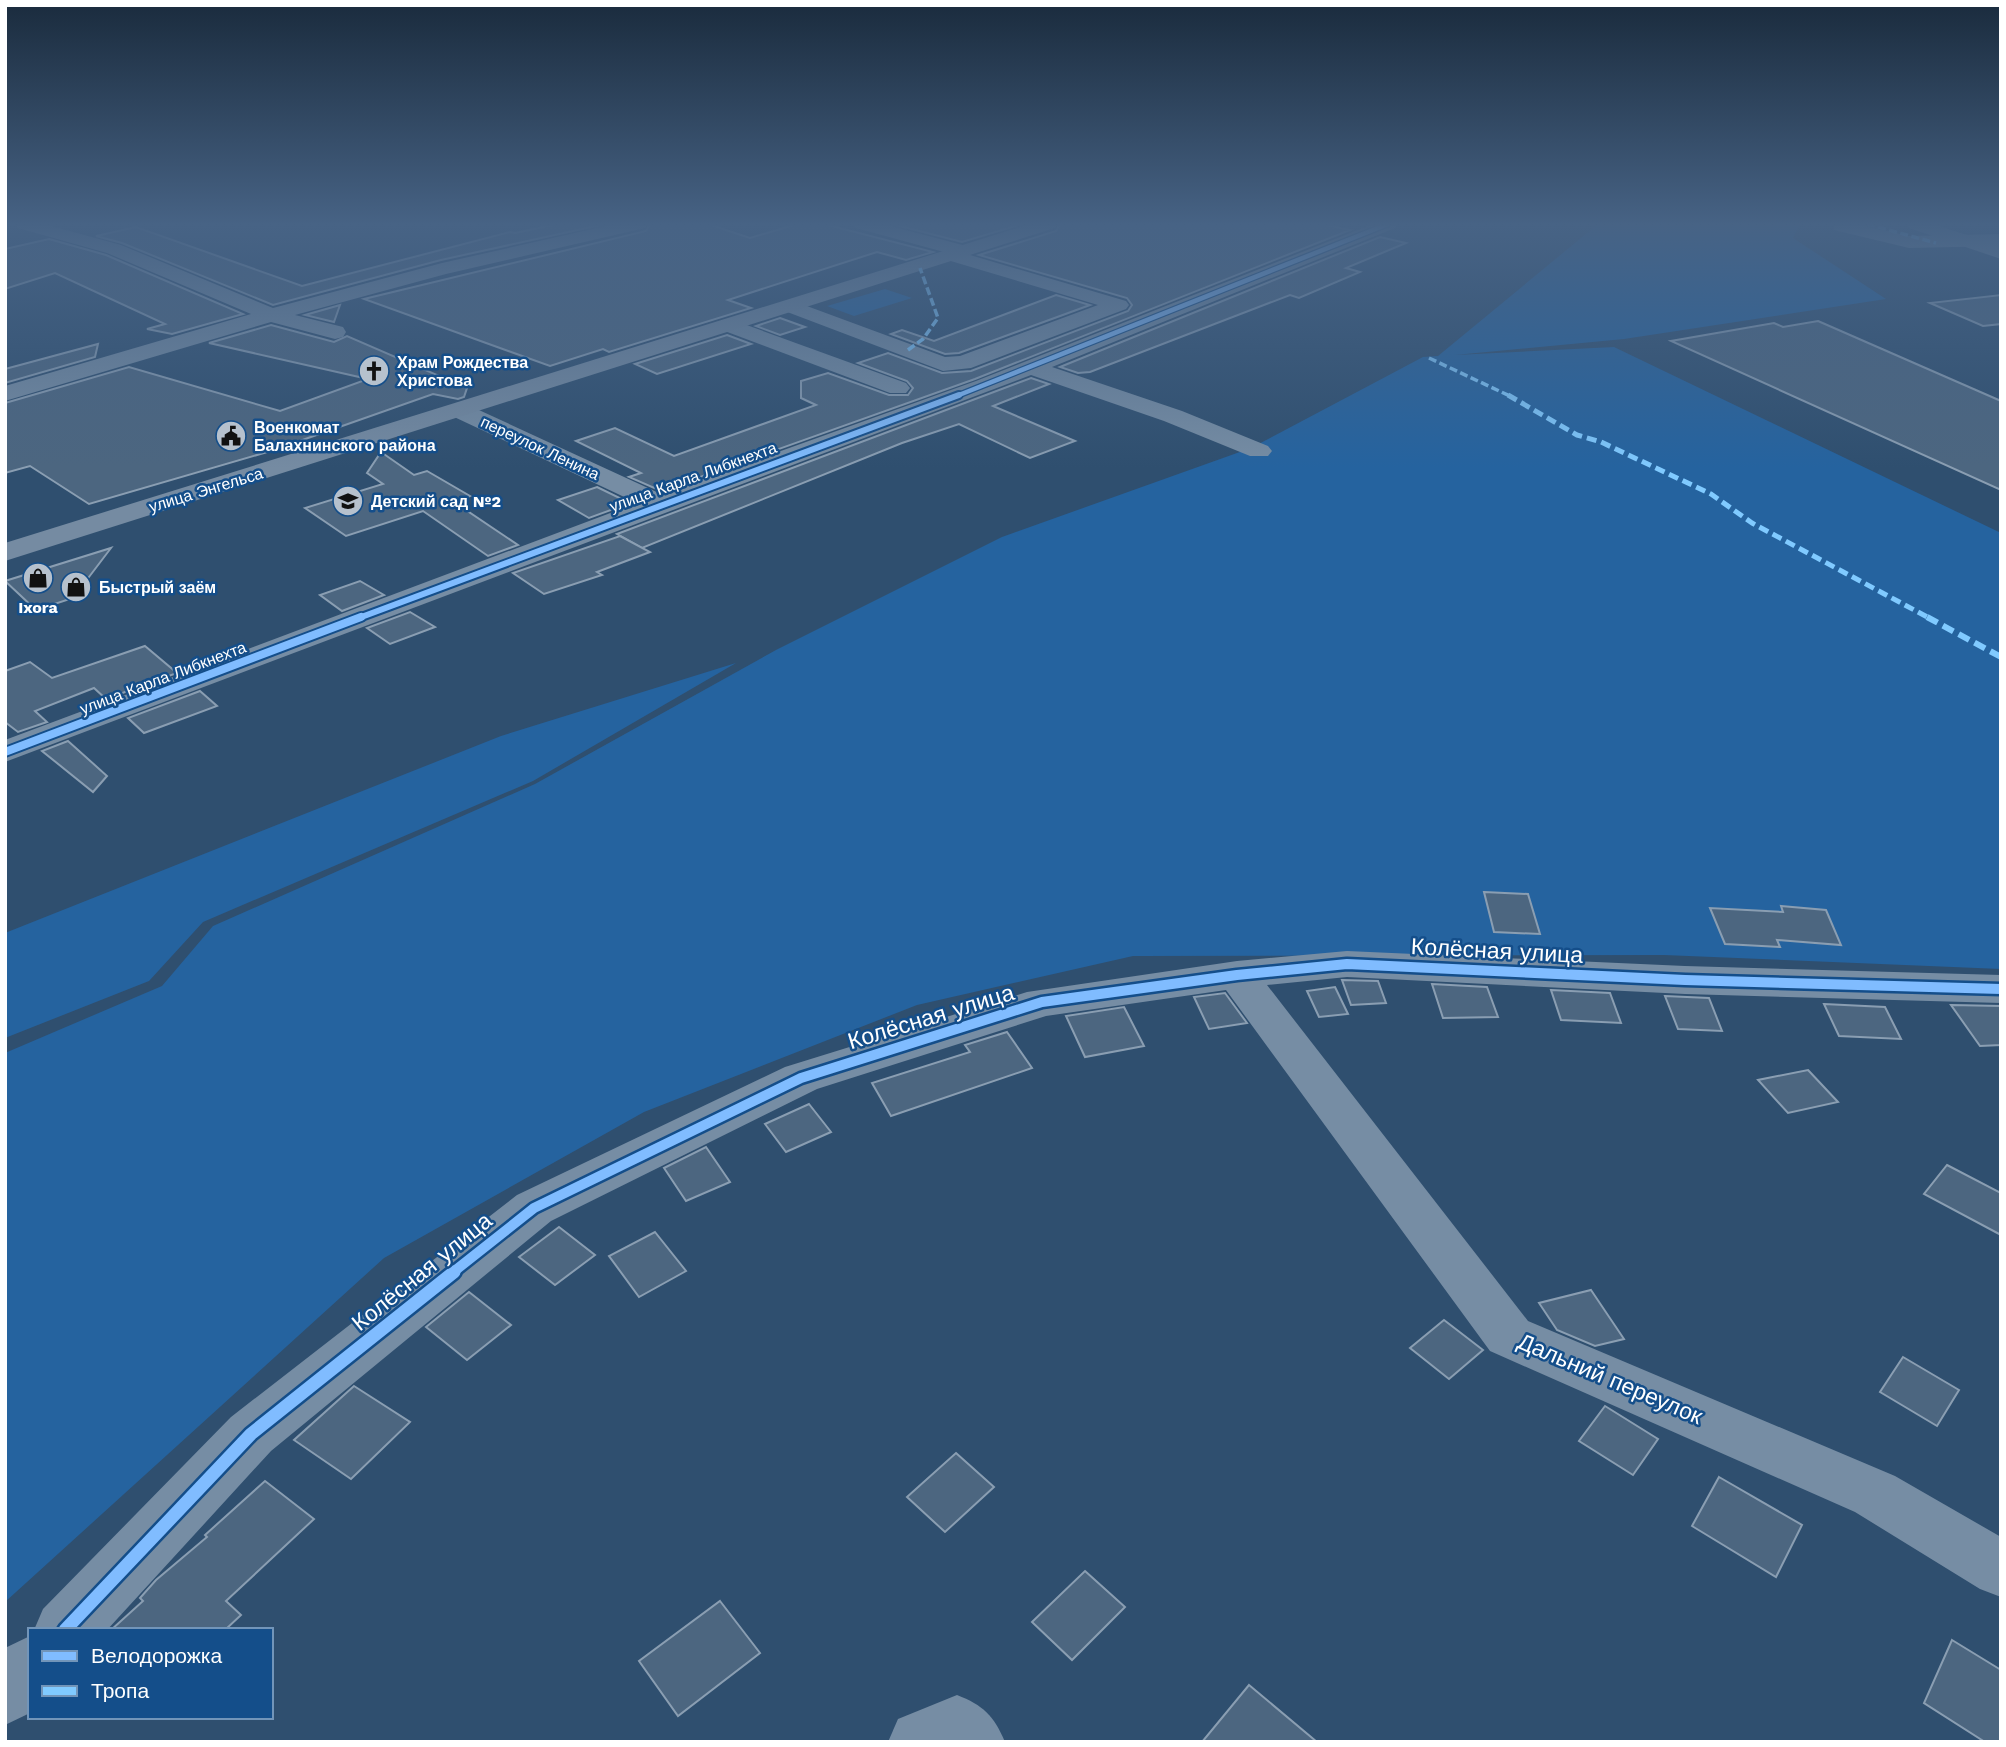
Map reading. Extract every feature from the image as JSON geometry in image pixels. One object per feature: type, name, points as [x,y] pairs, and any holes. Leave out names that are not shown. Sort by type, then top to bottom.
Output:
[{"type":"main road","name":"улица Энгельса","points":[[5,552],[789,306]]},
{"type":"street","points":[[248,306],[271,315],[335,332]]},
{"type":"street","points":[[5,394],[306,306]]},
{"type":"street","points":[[789,306],[943,363],[963,363]]},
{"type":"street","points":[[1093,306],[1123,317]]},
{"type":"street","points":[[898,388],[963,363],[1123,317],[1137,306]]},
{"type":"street","name":"улица Карла Либкнехта","points":[[5,752],[1030,367],[1123,317],[1174,306]]},
{"type":"street","points":[[730,325],[898,388],[912,412]]},
{"type":"street","points":[[1030,367],[1173,416],[1259,451]]},
{"type":"street","name":"переулок Ленина","points":[[459,410],[660,504]]},
{"type":"street","name":"Колёсная улица","points":[[67,1628],[251,1434],[534,1208],[801,1078],[1042,1002],[1237,975],[1347,964],[1685,980],[2001,989]]},
{"type":"street","name":"Дальний переулок","points":[[1237,975],[1509,1336],[1875,1494],[2001,1569]]},
{"type":"street","points":[[5,1693],[28,1669]]},
{"type":"street","points":[[920,1742],[957,1727],[972,1742]]},
{"type":"shaded area","points":[[829,306],[888,306],[854,316]]},
{"type":"shaded area","points":[[1499,306],[1843,306],[1624,339],[1455,355],[1614,347],[2001,533],[2001,969],[1664,955],[1133,956],[917,1005],[644,1112],[384,1258],[5,1602],[5,1053],[162,986],[213,926],[535,784],[776,650],[1002,537],[1251,448],[1423,357],[1438,356]]},
{"type":"shaded area","points":[[736,663],[533,781],[203,922],[149,981],[5,1038],[5,933],[501,736]]},
{"type":"building","points":[[125,306],[223,306],[243,314],[172,334],[147,329],[165,324]]},
{"type":"building","points":[[338,306],[340,306],[334,322],[305,315]]},
{"type":"building","points":[[382,306],[744,306],[751,308],[609,352],[603,349],[550,366]]},
{"type":"building","points":[[1028,306],[1089,306],[959,353],[945,354],[891,334],[902,330],[934,341]]},
{"type":"building","points":[[1132,306],[1160,306],[975,379],[661,491],[629,477],[641,473],[576,441],[615,428],[674,456],[816,405],[801,398],[801,381],[828,373],[889,395],[908,395],[913,388],[907,381],[858,363],[888,353],[942,373],[971,371],[1128,311]]},
{"type":"building","points":[[1211,306],[1263,306],[1090,372],[1078,373],[1060,367]]},
{"type":"building","points":[[1936,306],[2001,306],[2001,324],[1983,326]]},
{"type":"building","points":[[780,318],[805,327],[780,335],[756,326]]},
{"type":"building","points":[[1818,321],[2001,401],[2001,490],[1671,341],[1774,323],[1783,327]]},
{"type":"building","points":[[271,325],[334,342],[347,336],[467,388],[464,397],[458,399],[433,394],[274,450],[89,504],[30,466],[5,473],[5,403],[129,367],[280,411],[368,379],[209,343]]},
{"type":"building","points":[[727,335],[751,344],[657,374],[635,364]]},
{"type":"building","points":[[98,344],[95,357],[5,383],[5,369]]},
{"type":"building","points":[[1031,378],[1049,384],[993,406],[1075,441],[1030,458],[959,424],[902,443],[642,548],[617,534]]},
{"type":"building","points":[[381,452],[414,475],[427,471],[470,496],[454,502],[518,545],[488,556],[423,511],[346,536],[305,508],[383,484],[367,473]]},
{"type":"building","points":[[597,487],[630,503],[589,518],[558,500]]},
{"type":"building","points":[[620,536],[650,552],[597,572],[602,575],[544,594],[513,573]]},
{"type":"building","points":[[111,548],[73,598],[36,610],[5,581]]},
{"type":"building","points":[[360,581],[384,595],[342,611],[320,595]]},
{"type":"building","points":[[410,612],[435,627],[390,644],[367,628]]},
{"type":"building","points":[[145,646],[177,673],[106,699],[94,688],[35,711],[47,722],[18,732],[5,722],[5,671],[30,662],[52,678]]},
{"type":"building","points":[[200,691],[217,706],[144,733],[128,718]]},
{"type":"building","points":[[68,741],[107,776],[93,792],[42,751]]},
{"type":"building","points":[[1484,892],[1528,894],[1540,934],[1494,932]]},
{"type":"building","points":[[1781,906],[1826,910],[1841,945],[1777,940],[1780,947],[1725,944],[1710,908],[1783,912]]},
{"type":"building","points":[[1342,980],[1378,981],[1386,1003],[1351,1005]]},
{"type":"building","points":[[1432,984],[1487,987],[1498,1017],[1443,1018]]},
{"type":"building","points":[[1335,987],[1348,1014],[1319,1017],[1307,991]]},
{"type":"building","points":[[1551,990],[1610,993],[1621,1023],[1561,1020]]},
{"type":"building","points":[[1225,993],[1247,1023],[1209,1029],[1194,997]]},
{"type":"building","points":[[1665,996],[1709,998],[1722,1031],[1678,1029]]},
{"type":"building","points":[[1824,1004],[1885,1007],[1901,1039],[1839,1036]]},
{"type":"building","points":[[1951,1005],[2001,1006],[2001,1045],[1980,1046]]},
{"type":"building","points":[[1124,1007],[1144,1046],[1085,1057],[1066,1016]]},
{"type":"building","points":[[1007,1032],[1032,1068],[891,1116],[872,1083],[970,1052],[965,1045]]},
{"type":"building","points":[[1808,1070],[1838,1102],[1788,1113],[1758,1080]]},
{"type":"building","points":[[809,1104],[831,1132],[786,1152],[765,1124]]},
{"type":"building","points":[[706,1147],[730,1182],[686,1201],[664,1168]]},
{"type":"building","points":[[1947,1165],[2001,1193],[2001,1235],[1924,1194]]},
{"type":"building","points":[[559,1227],[595,1255],[555,1285],[519,1257]]},
{"type":"building","points":[[655,1232],[686,1271],[639,1297],[609,1256]]},
{"type":"building","points":[[1591,1290],[1624,1339],[1595,1346],[1557,1330],[1539,1303]]},
{"type":"building","points":[[469,1292],[511,1325],[467,1360],[426,1327]]},
{"type":"building","points":[[1444,1320],[1483,1350],[1449,1379],[1410,1348]]},
{"type":"building","points":[[1903,1357],[1959,1390],[1937,1426],[1880,1392]]},
{"type":"building","points":[[354,1386],[410,1422],[351,1479],[294,1440]]},
{"type":"building","points":[[1605,1406],[1658,1439],[1633,1475],[1579,1441]]},
{"type":"building","points":[[956,1453],[994,1487],[945,1532],[907,1497]]},
{"type":"building","points":[[1719,1477],[1802,1525],[1776,1577],[1692,1526]]},
{"type":"building","points":[[265,1481],[314,1519],[226,1601],[241,1615],[227,1628],[113,1628],[143,1601],[140,1598],[156,1580],[207,1537],[205,1535]]},
{"type":"building","points":[[1085,1571],[1125,1607],[1072,1660],[1032,1622]]},
{"type":"building","points":[[720,1601],[760,1653],[678,1716],[639,1661]]},
{"type":"building","points":[[1952,1640],[2001,1670],[2001,1742],[1985,1742],[1924,1703]]},
{"type":"building","points":[[1249,1685],[1317,1742],[1202,1742]]},
{"type":"marked path","points":[[908,350],[923,339],[938,318],[934,306]]},
{"type":"marked path","points":[[1429,358],[1525,403],[1577,435],[1601,442],[1711,494],[1752,523],[2001,657]]},
{"type":"cycle path","points":[[5,752],[660,504],[984,386],[1185,306]]},
{"type":"cycle path","points":[[67,1628],[251,1434],[534,1208],[801,1078],[1042,1002],[1237,975],[1347,964],[1685,980],[2001,989]]},
{"type":"place","name":"Храм Рождества Христова","points":[[374,371]]},
{"type":"place","name":"Военкомат Балахнинского района","points":[[231,436]]},
{"type":"place","name":"Детский сад №2","points":[[348,501]]},
{"type":"place","name":"Ixora","points":[[38,578]]},
{"type":"place","name":"Быстрый заём","points":[[76,587]]}]
